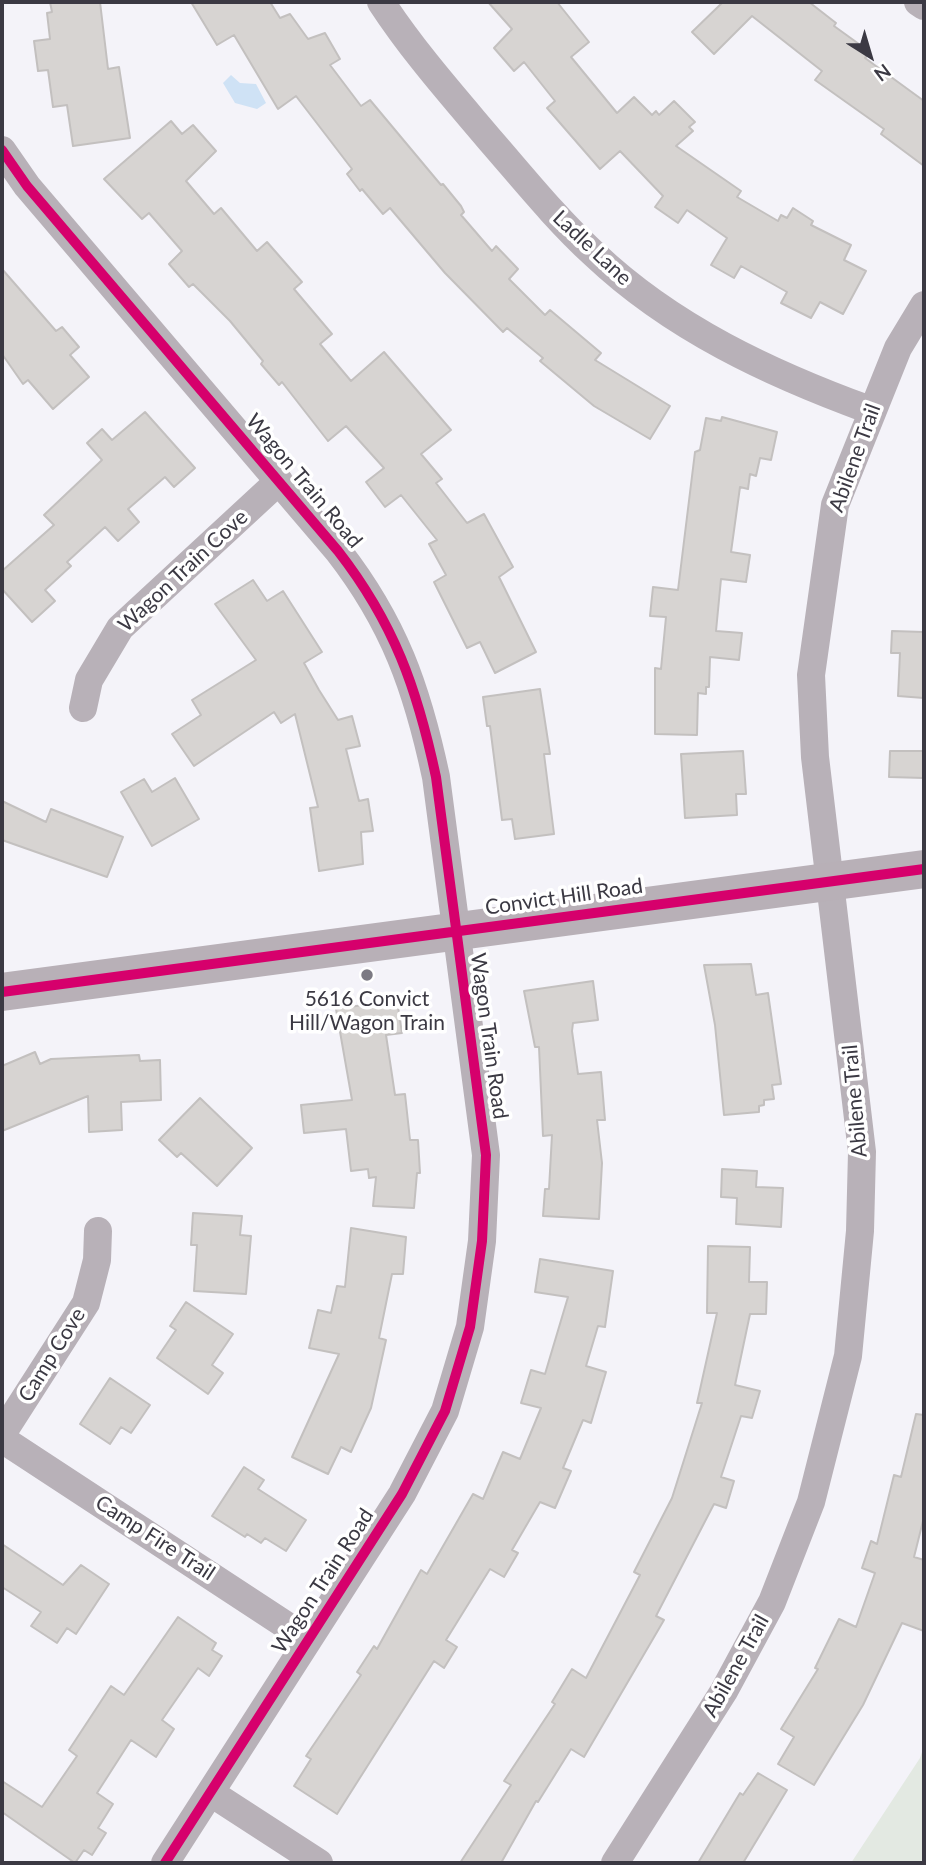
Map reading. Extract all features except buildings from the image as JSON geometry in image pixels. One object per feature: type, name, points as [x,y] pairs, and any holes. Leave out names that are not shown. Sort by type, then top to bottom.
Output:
[{"type":"street","name":"Ladle Lane","points":[[381,2],[437,78],[550,209],[616,274],[665,311],[735,353],[870,410]]},
{"type":"street","points":[[918,2],[924,6]]},
{"type":"street","name":"Wagon Train Road","points":[[2,149],[27,186],[359,577],[378,608],[413,683],[436,777],[486,1155],[482,1241],[470,1327],[445,1411],[409,1482],[165,1863]]},
{"type":"street","name":"Abilene Trail","points":[[615,1863],[724,1691],[772,1602],[811,1502],[837,1407],[855,1307],[862,1152],[815,757],[811,675],[835,505],[870,410],[898,348],[924,305]]},
{"type":"street","name":"Wagon Train Cove","points":[[83,708],[89,680],[120,628],[279,481]]},
{"type":"street","name":"Convict Hill Road","points":[[2,992],[924,869]]},
{"type":"street","name":"Camp Cove","points":[[2,1437],[86,1303],[97,1260],[98,1231]]},
{"type":"street","name":"Camp Fire Trail","points":[[2,1437],[307,1639]]},
{"type":"street","points":[[211,1793],[319,1863]]},
{"type":"shaded area","points":[[924,1746],[924,1863],[851,1863],[920,1758]]},
{"type":"water","points":[[231,75],[240,83],[256,84],[266,103],[257,109],[235,103],[223,83]]},
{"type":"cycle path","points":[[2,150],[27,186],[338,551],[358,578],[389,631],[421,714],[436,777],[486,1155],[482,1241],[470,1327],[445,1411],[402,1494],[165,1863]]},
{"type":"cycle path","points":[[2,992],[924,869]]},
{"type":"place","name":"5616 Convict Hill/Wagon Train","points":[[367,975]]}]
